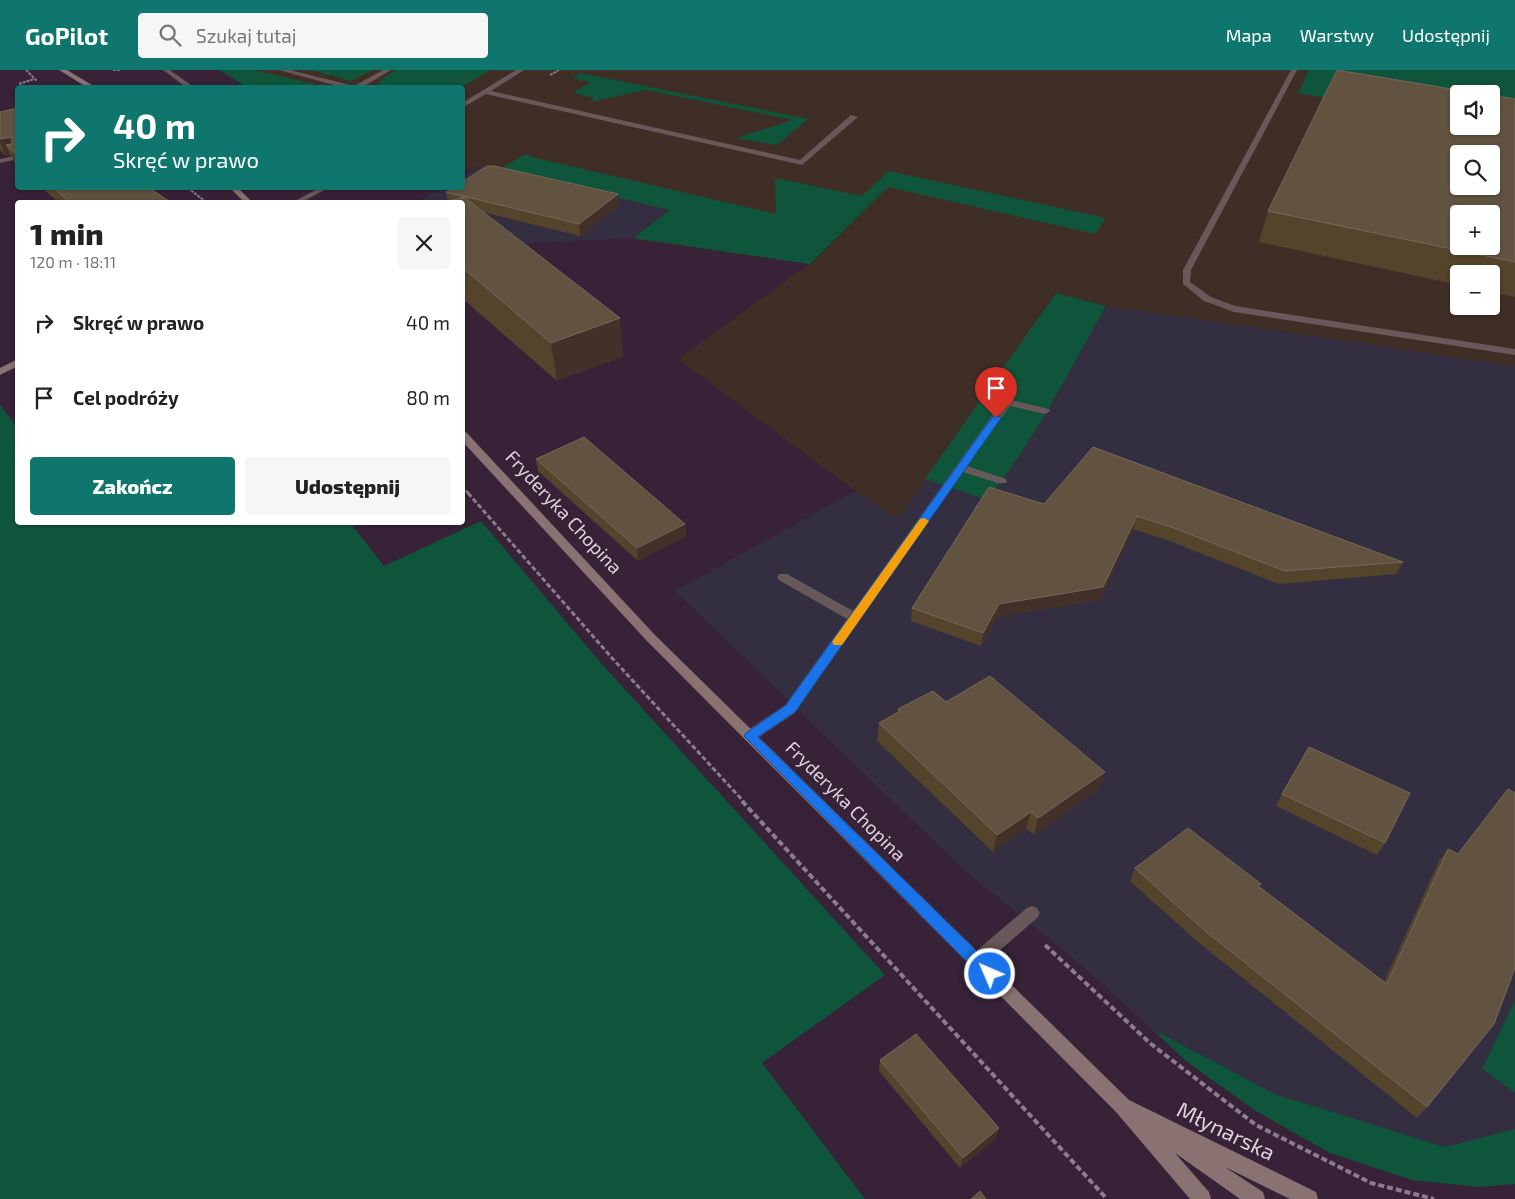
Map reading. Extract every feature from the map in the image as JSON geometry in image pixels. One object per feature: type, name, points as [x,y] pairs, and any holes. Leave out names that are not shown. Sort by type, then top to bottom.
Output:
[{"type":"main road","points":[[62,70],[89,85]]},
{"type":"main road","points":[[236,190],[246,200]]},
{"type":"main road","points":[[0,372],[15,364]]},
{"type":"main road","name":"Fryderyka Chopina","points":[[465,437],[651,638],[1122,1106],[1202,1199]]},
{"type":"main road","name":"Fryderyka Chopina","points":[[1122,1106],[1256,1199]]},
{"type":"main road","name":"Młynarska","points":[[1122,1106],[1309,1199]]},
{"type":"street","points":[[166,70],[188,85]]},
{"type":"street","points":[[282,70],[343,85]]},
{"type":"street","points":[[360,85],[388,70]]},
{"type":"street","points":[[465,104],[521,70]]},
{"type":"street","points":[[1294,70],[1187,270],[1186,282],[1195,293],[1203,298],[1234,309],[1515,352]]},
{"type":"street","points":[[484,92],[802,163],[854,117]]},
{"type":"street","points":[[0,161],[15,158]]},
{"type":"street","points":[[302,200],[320,190]]},
{"type":"street","points":[[750,736],[790,709],[1007,402],[1046,411]]},
{"type":"street","points":[[962,468],[1002,481]]},
{"type":"street","points":[[783,577],[855,618]]},
{"type":"street","points":[[976,961],[1027,918]]},
{"type":"path","points":[[113,70],[115,72],[121,70]]},
{"type":"path","points":[[19,84],[34,79]]},
{"type":"path","points":[[191,190],[203,200]]},
{"type":"path","points":[[465,489],[618,665],[1107,1199]]},
{"type":"path","points":[[1027,918],[1151,1044],[1256,1125],[1371,1183],[1434,1199]]},
{"type":"shaded area","points":[[219,70],[1515,70],[1515,366],[1106,306],[1056,293],[898,519],[855,491],[678,359],[809,264],[632,239],[669,210],[478,166],[471,170],[465,168],[465,85],[245,85]]},
{"type":"shaded area","points":[[479,166],[670,210],[633,238],[500,245],[465,205],[465,200],[421,200],[440,190],[465,190],[465,175]]},
{"type":"shaded area","points":[[1106,306],[1515,366],[1515,1000],[1482,1069],[1515,1093],[1515,1129],[1445,1147],[1275,1094],[1152,1029],[1073,958],[966,872],[675,591],[855,491],[898,518],[925,479],[987,500],[1002,481],[1035,429]]},
{"type":"green space","points":[[219,70],[254,70],[318,85],[244,85]]},
{"type":"green space","points":[[310,70],[373,70],[351,81]]},
{"type":"green space","points":[[397,70],[491,70],[465,85],[379,85],[387,75]]},
{"type":"green space","points":[[1309,70],[1515,70],[1515,130],[1500,128],[1500,85],[1450,85],[1450,119],[1298,93]]},
{"type":"green space","points":[[580,73],[808,119],[777,145],[736,138],[793,120],[646,90],[589,102],[594,98],[573,93],[590,82],[572,78]]},
{"type":"green space","points":[[525,154],[776,214],[775,178],[862,196],[889,171],[1106,218],[1095,234],[888,187],[810,264],[633,238],[670,210],[499,170]]},
{"type":"green space","points":[[1056,293],[1106,306],[1036,430],[1004,477],[987,500],[925,479]]},
{"type":"green space","points":[[0,405],[15,424],[15,525],[352,525],[384,566],[481,521],[601,663],[885,975],[762,1063],[865,1199],[0,1199]]},
{"type":"green space","points":[[1515,1000],[1515,1093],[1482,1069]]},
{"type":"green space","points":[[1152,1029],[1275,1094],[1445,1147],[1515,1129],[1515,1184],[1478,1187],[1412,1180],[1330,1153],[1254,1110],[1186,1061]]},
{"type":"building","points":[[1337,70],[1450,89],[1450,135],[1500,135],[1500,96],[1515,99],[1515,262],[1481,255],[1500,255],[1500,205],[1450,205],[1450,249],[1268,211]]},
{"type":"building","points":[[15,109],[15,153],[6,145],[12,144],[12,137],[0,139],[0,112]]},
{"type":"building","points":[[487,166],[494,166],[618,194],[579,224],[446,192],[450,190],[465,190],[465,180]]},
{"type":"building","points":[[55,190],[153,190],[167,200],[68,200]]},
{"type":"building","points":[[464,197],[620,318],[551,343],[465,270],[465,200],[453,200]]},
{"type":"building","points":[[584,437],[685,524],[637,548],[536,459]]},
{"type":"building","points":[[1093,447],[1403,562],[1285,571],[1171,527],[1137,516],[1103,587],[999,604],[983,633],[912,608],[989,487],[1044,504]]},
{"type":"building","points":[[990,676],[1105,772],[1038,818],[1031,812],[997,835],[879,723],[900,711],[898,709],[933,691],[946,702]]},
{"type":"building","points":[[1309,747],[1410,793],[1385,843],[1282,794]]},
{"type":"building","points":[[1508,789],[1515,793],[1515,968],[1494,1024],[1427,1107],[1205,931],[1135,868],[1188,828],[1261,884],[1258,886],[1387,984],[1448,849],[1458,854]]},
{"type":"building","points":[[916,1034],[999,1128],[963,1158],[880,1060]]},
{"type":"building","points":[[980,1191],[986,1199],[971,1199]]},
{"type":"slow traffic","points":[[838,642],[924,521]]},
{"type":"route","points":[[990,974],[750,736],[790,709],[996,418]]}]
